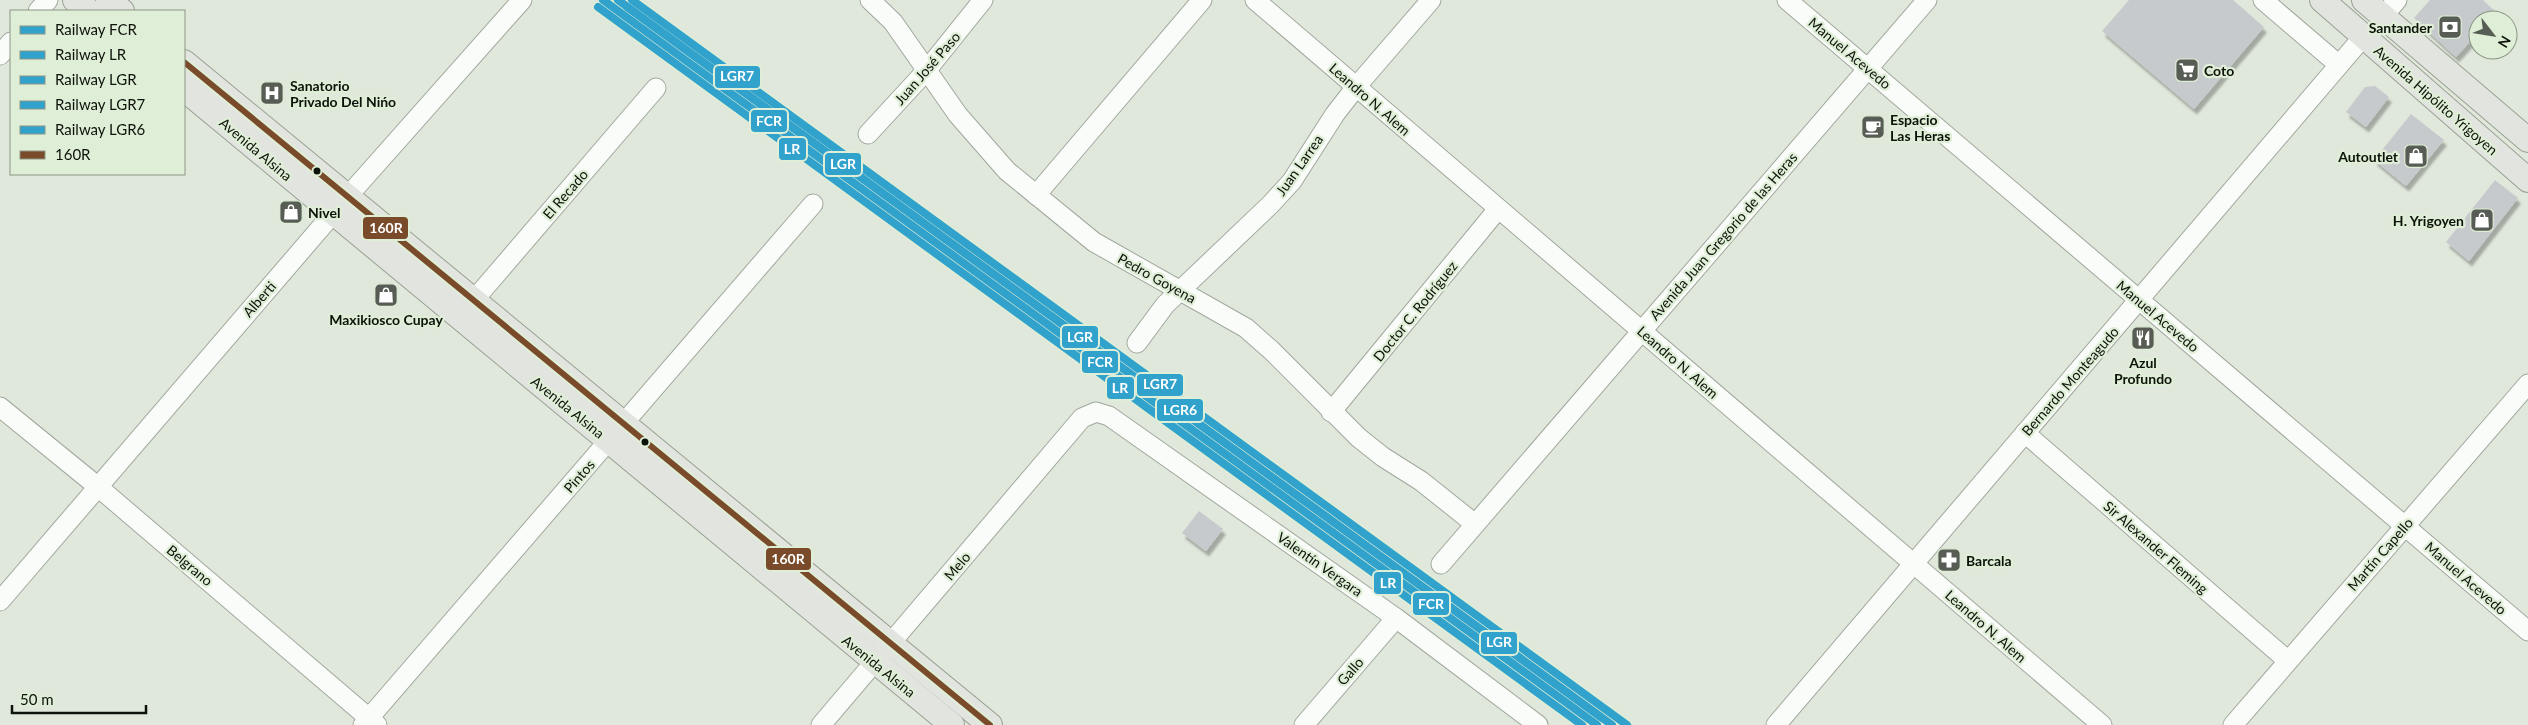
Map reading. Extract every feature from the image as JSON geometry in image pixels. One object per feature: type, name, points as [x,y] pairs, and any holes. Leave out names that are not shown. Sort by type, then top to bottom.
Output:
[{"type":"main road","points":[[75,0],[88,10]]},
{"type":"main road","points":[[108,0],[121,10]]},
{"type":"main road","name":"Avenida Hipólito Yrigoyen","points":[[2322,0],[2528,180]]},
{"type":"main road","name":"Avenida Hipólito Yrigoyen","points":[[2364,0],[2390,8],[2528,140]]},
{"type":"main road","name":"Avenida Alsina","points":[[185,63],[340,205],[616,431],[891,645],[990,725]]},
{"type":"main road","name":"Avenida Alsina","points":[[185,90],[340,205],[474,300],[616,431],[874,662],[952,725]]},
{"type":"street","points":[[39,10],[48,0]]},
{"type":"street","name":"Alberti","points":[[0,600],[340,205],[522,0]]},
{"type":"street","name":"Pedro Goyena","points":[[870,0],[893,22],[926,71],[978,140],[1007,171],[1094,242],[1246,328],[1271,350],[1331,412],[1377,453],[1422,481],[1475,524]]},
{"type":"street","name":"Juan José Paso","points":[[868,134],[926,71],[982,0]]},
{"type":"street","points":[[1036,195],[1202,0]]},
{"type":"street","name":"Leandro N. Alem","points":[[1254,0],[2102,725]]},
{"type":"street","name":"Juan Larrea","points":[[1137,343],[1165,304],[1270,205],[1286,187],[1356,87],[1431,0]]},
{"type":"street","name":"Manuel Acevedo","points":[[1787,0],[2528,631]]},
{"type":"street","name":"Avenida Juan Gregorio de las Heras","points":[[1441,564],[1927,0]]},
{"type":"street","points":[[2262,0],[2332,59]]},
{"type":"street","name":"Bernardo Monteagudo","points":[[1776,725],[1912,563],[2139,300],[2332,59],[2363,37]]},
{"type":"street","points":[[0,55],[10,43]]},
{"type":"street","name":"El Recado","points":[[474,300],[656,88]]},
{"type":"street","name":"Pintos","points":[[370,723],[616,431],[813,204]]},
{"type":"street","name":"Doctor C. Rodríguez","points":[[1331,412],[1498,209]]},
{"type":"street","name":"Martín Capello","points":[[2232,725],[2528,384]]},
{"type":"street","name":"Belgrano","points":[[0,408],[97,486],[370,723]]},
{"type":"street","name":"Valentín Vergara","points":[[1096,412],[1109,416],[1396,618],[1538,725]]},
{"type":"street","name":"Melo","points":[[821,725],[874,662],[891,645],[1082,418],[1096,412]]},
{"type":"street","name":"Sir Alexander Fleming","points":[[2025,433],[2287,660]]},
{"type":"street","name":"Gallo","points":[[1304,725],[1396,618]]},
{"type":"building","name":"Coto","points":[[2129,0],[2233,0],[2264,27],[2194,109],[2102,31]]},
{"type":"building","name":"Santander","points":[[2430,0],[2483,0],[2494,10],[2468,10],[2468,44],[2456,57],[2414,18]]},
{"type":"building","points":[[2375,86],[2389,97],[2366,127],[2346,112],[2365,87]]},
{"type":"building","points":[[2411,114],[2444,140],[2406,186],[2374,160]]},
{"type":"building","name":"H. Yrigoyen","points":[[2495,180],[2518,198],[2469,261],[2446,242]]},
{"type":"building","points":[[1199,511],[1223,529],[1206,551],[1182,533]]},
{"type":"rail line","name":"FCR","points":[[603,0],[1597,725]]},
{"type":"rail line","name":"LGR","points":[[618,0],[1602,718]]},
{"type":"rail line","name":"LGR7","points":[[632,0],[1627,725]]},
{"type":"rail line","name":"LR","points":[[598,7],[1582,725]]},
{"type":"rail line","name":"LGR6","points":[[627,7],[1612,725]]},
{"type":"transit line","name":"160R","points":[[185,63],[990,725]]},
{"type":"place","name":"Santander","points":[[2450,27]]},
{"type":"place","name":"Coto","points":[[2187,70]]},
{"type":"place","name":"Sanatorio Privado Del Nińo","points":[[272,93]]},
{"type":"place","name":"Espacio Las Heras","points":[[1873,127]]},
{"type":"place","name":"Autoutlet","points":[[2416,156]]},
{"type":"place","name":"Nivel","points":[[291,212]]},
{"type":"place","name":"H. Yrigoyen","points":[[2482,220]]},
{"type":"place","name":"Maxikiosco Cupay","points":[[386,295]]},
{"type":"place","name":"Azul Profundo","points":[[2143,338]]},
{"type":"place","name":"Barcala","points":[[1949,560]]}]
